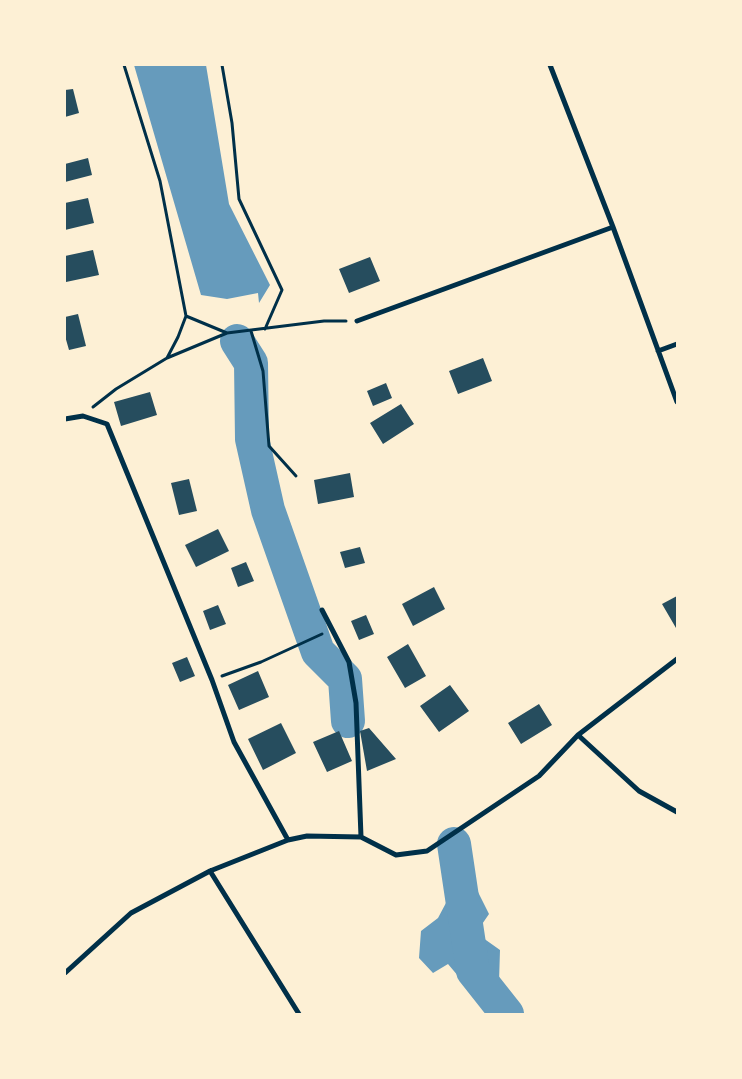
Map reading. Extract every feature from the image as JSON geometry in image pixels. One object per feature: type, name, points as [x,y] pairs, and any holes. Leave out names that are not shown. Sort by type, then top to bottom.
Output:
[{"type":"street","points":[[550,65],[613,227],[677,402]]},
{"type":"street","points":[[356,321],[613,227]]},
{"type":"street","points":[[658,351],[677,344]]},
{"type":"street","points":[[65,419],[83,416],[107,424],[212,680],[234,742],[288,840]]},
{"type":"street","points":[[322,610],[349,662],[356,703],[361,837]]},
{"type":"street","points":[[65,973],[131,913],[210,871],[288,840],[307,836],[361,837],[396,855],[427,851],[539,776],[578,735],[677,659]]},
{"type":"street","points":[[578,735],[639,791],[677,812]]},
{"type":"street","points":[[210,871],[299,1014]]},
{"type":"path","points":[[124,65],[160,181],[186,316],[178,338],[167,358]]},
{"type":"path","points":[[222,65],[232,123],[239,199],[282,290],[264,330]]},
{"type":"path","points":[[186,316],[227,334]]},
{"type":"path","points":[[83,416],[116,389],[167,358],[227,334],[324,321],[356,321]]},
{"type":"path","points":[[252,331],[263,371],[269,446],[296,476]]},
{"type":"path","points":[[212,680],[261,662],[319,636]]},
{"type":"water","points":[[134,65],[206,65],[229,204],[270,285],[259,303],[258,293],[227,299],[201,295]]},
{"type":"water","points":[[456,884],[477,890],[489,914],[476,933],[500,950],[499,982],[464,983],[448,964],[433,973],[419,958],[421,931],[438,918]]},
{"type":"building","points":[[73,89],[79,113],[65,117],[65,90]]},
{"type":"building","points":[[88,158],[92,175],[65,182],[65,164]]},
{"type":"building","points":[[88,198],[94,223],[65,230],[65,203]]},
{"type":"building","points":[[93,250],[99,275],[66,282],[65,256]]},
{"type":"building","points":[[370,257],[380,281],[349,293],[339,269]]},
{"type":"building","points":[[78,314],[86,346],[69,350],[65,336],[65,317]]},
{"type":"building","points":[[483,358],[492,381],[458,394],[449,371]]},
{"type":"building","points":[[386,383],[392,398],[373,406],[367,391]]},
{"type":"building","points":[[150,392],[157,415],[121,426],[114,402]]},
{"type":"building","points":[[401,404],[414,424],[383,444],[370,423]]},
{"type":"building","points":[[350,473],[354,497],[318,504],[314,480]]},
{"type":"building","points":[[189,479],[197,511],[179,515],[171,483]]},
{"type":"building","points":[[218,529],[229,551],[196,567],[185,545]]},
{"type":"building","points":[[360,547],[365,563],[345,568],[340,552]]},
{"type":"building","points":[[246,562],[254,581],[238,587],[231,568]]},
{"type":"building","points":[[434,587],[445,609],[413,626],[402,604]]},
{"type":"building","points":[[677,596],[677,627],[676,628],[662,604]]},
{"type":"building","points":[[218,605],[226,624],[210,630],[203,611]]},
{"type":"building","points":[[366,615],[374,634],[359,640],[351,621]]},
{"type":"building","points":[[408,644],[426,676],[405,688],[387,657]]},
{"type":"building","points":[[187,657],[195,676],[180,682],[172,663]]},
{"type":"building","points":[[258,671],[269,697],[239,710],[228,685]]},
{"type":"building","points":[[450,685],[469,711],[439,732],[420,706]]},
{"type":"building","points":[[539,704],[552,725],[521,744],[508,723]]},
{"type":"building","points":[[281,723],[296,753],[263,770],[248,739]]},
{"type":"building","points":[[369,728],[396,759],[367,771],[360,731]]},
{"type":"building","points":[[339,731],[352,761],[327,772],[313,742]]},
{"type":"waterway","points":[[237,341],[251,363],[252,439],[268,510],[318,652],[345,679],[348,721]]},
{"type":"waterway","points":[[454,844],[473,971],[507,1014]]}]
